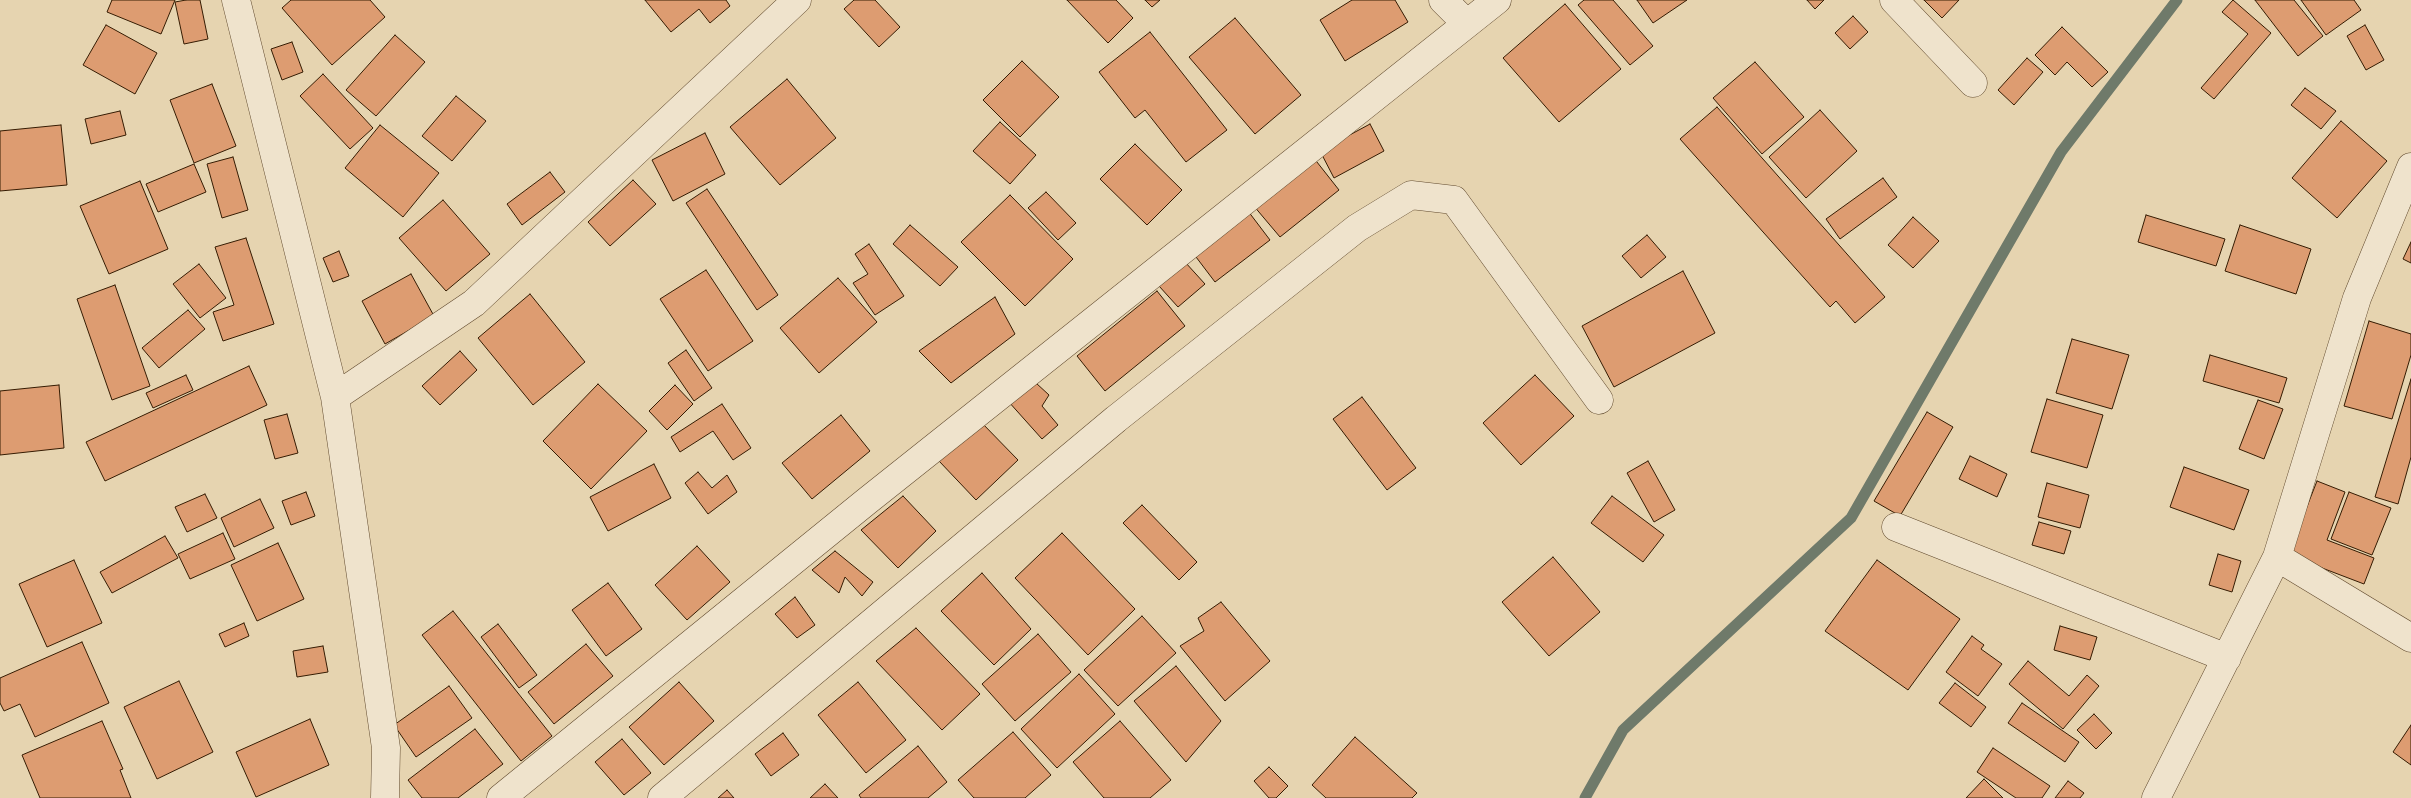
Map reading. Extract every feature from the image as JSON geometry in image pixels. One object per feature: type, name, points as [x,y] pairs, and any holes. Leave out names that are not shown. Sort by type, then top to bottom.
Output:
[{"type":"street","points":[[236,0],[334,397],[386,748],[385,798]]},
{"type":"street","points":[[334,397],[474,303],[797,0]]},
{"type":"street","points":[[1443,0],[1466,23]]},
{"type":"street","points":[[501,798],[866,501],[1186,249],[1497,0]]},
{"type":"street","points":[[1894,0],[1973,83]]},
{"type":"street","points":[[2156,798],[2277,557],[2357,298],[2411,167]]},
{"type":"street","points":[[662,798],[1124,413],[1357,228],[1411,195],[1454,200],[1599,400]]},
{"type":"street","points":[[1896,527],[2227,658]]},
{"type":"street","points":[[2277,557],[2411,638]]},
{"type":"building","points":[[112,0],[175,0],[161,34],[107,12]]},
{"type":"building","points":[[200,0],[208,39],[184,44],[175,2]]},
{"type":"building","points":[[291,0],[370,0],[385,17],[332,65],[282,8]]},
{"type":"building","points":[[645,0],[726,0],[730,6],[710,23],[699,9],[671,32]]},
{"type":"building","points":[[854,0],[875,0],[900,27],[879,47],[844,9]]},
{"type":"building","points":[[1067,0],[1116,0],[1133,18],[1108,43]]},
{"type":"building","points":[[1145,0],[1160,0],[1152,7]]},
{"type":"building","points":[[1352,0],[1395,0],[1408,22],[1345,61],[1320,20]]},
{"type":"building","points":[[1584,0],[1613,0],[1653,46],[1630,65],[1578,5]]},
{"type":"building","points":[[1637,0],[1687,0],[1653,23]]},
{"type":"building","points":[[1807,0],[1824,0],[1815,9]]},
{"type":"building","points":[[1924,0],[1959,0],[1942,18]]},
{"type":"building","points":[[2233,0],[2271,33],[2214,99],[2201,88],[2248,34],[2222,12]]},
{"type":"building","points":[[2255,0],[2294,0],[2323,36],[2298,56]]},
{"type":"building","points":[[2301,0],[2354,0],[2361,10],[2326,35]]},
{"type":"building","points":[[1565,4],[1621,69],[1559,122],[1503,58]]},
{"type":"building","points":[[1853,16],[1868,32],[1850,49],[1835,33]]},
{"type":"building","points":[[1235,18],[1301,95],[1255,134],[1189,57]]},
{"type":"building","points":[[106,25],[157,53],[135,94],[83,65]]},
{"type":"building","points":[[2365,25],[2384,60],[2366,70],[2347,36]]},
{"type":"building","points":[[2062,27],[2108,72],[2092,87],[2067,62],[2055,75],[2035,55]]},
{"type":"building","points":[[1150,32],[1227,130],[1186,162],[1145,110],[1135,118],[1099,72]]},
{"type":"building","points":[[395,35],[425,62],[376,116],[346,90]]},
{"type":"building","points":[[292,42],[303,72],[282,80],[271,49]]},
{"type":"building","points":[[2027,58],[2043,72],[2014,105],[1998,90]]},
{"type":"building","points":[[1022,61],[1059,97],[1020,137],[983,100]]},
{"type":"building","points":[[1755,62],[1804,117],[1762,154],[1713,98]]},
{"type":"building","points":[[323,74],[373,128],[350,149],[300,96]]},
{"type":"building","points":[[787,79],[836,138],[780,185],[730,127]]},
{"type":"building","points":[[212,84],[236,146],[194,163],[170,100]]},
{"type":"building","points":[[2305,88],[2336,111],[2321,129],[2291,105]]},
{"type":"building","points":[[456,96],[486,121],[452,161],[422,136]]},
{"type":"building","points":[[1717,107],[1885,297],[1855,323],[1836,301],[1830,307],[1680,139]]},
{"type":"building","points":[[1820,110],[1857,151],[1806,198],[1769,157]]},
{"type":"building","points":[[120,111],[126,135],[91,144],[85,119]]},
{"type":"building","points":[[2341,121],[2387,161],[2337,218],[2292,178]]},
{"type":"building","points":[[1000,122],[1036,155],[1010,184],[973,151]]},
{"type":"building","points":[[1370,124],[1384,151],[1334,178],[1320,151]]},
{"type":"building","points":[[61,125],[67,185],[0,191],[0,131]]},
{"type":"building","points":[[380,125],[439,173],[403,217],[345,168]]},
{"type":"building","points":[[705,133],[725,174],[673,201],[652,160]]},
{"type":"building","points":[[1135,144],[1182,190],[1147,225],[1100,179]]},
{"type":"building","points":[[233,157],[248,210],[222,218],[207,164]]},
{"type":"building","points":[[1313,157],[1339,190],[1280,237],[1253,205]]},
{"type":"building","points":[[194,164],[206,192],[158,212],[146,184]]},
{"type":"building","points":[[550,172],[565,192],[522,225],[507,204]]},
{"type":"building","points":[[1883,178],[1897,197],[1840,239],[1826,219]]},
{"type":"building","points":[[633,180],[656,204],[610,246],[588,222]]},
{"type":"building","points":[[140,181],[168,249],[109,274],[80,206]]},
{"type":"building","points":[[707,189],[778,295],[757,310],[686,203]]},
{"type":"building","points":[[1046,192],[1076,223],[1058,240],[1028,208]]},
{"type":"building","points":[[1010,195],[1073,259],[1025,306],[961,242]]},
{"type":"building","points":[[443,200],[490,254],[446,291],[399,238]]},
{"type":"building","points":[[1248,211],[1270,240],[1215,282],[1193,253]]},
{"type":"building","points":[[2146,215],[2225,239],[2216,266],[2138,242]]},
{"type":"building","points":[[1913,217],[1939,241],[1913,268],[1888,245]]},
{"type":"building","points":[[910,225],[958,267],[940,286],[893,244]]},
{"type":"building","points":[[2240,225],[2311,249],[2296,294],[2225,271]]},
{"type":"building","points":[[1647,235],[1666,257],[1641,278],[1622,256]]},
{"type":"building","points":[[246,238],[274,324],[223,341],[213,312],[234,305],[215,247]]},
{"type":"building","points":[[2411,242],[2411,263],[2403,259]]},
{"type":"building","points":[[869,244],[904,296],[875,315],[853,283],[868,274],[855,254]]},
{"type":"building","points":[[339,251],[349,276],[333,282],[323,258]]},
{"type":"building","points":[[1185,262],[1205,284],[1178,307],[1159,286]]},
{"type":"building","points":[[199,264],[226,298],[200,318],[173,284]]},
{"type":"building","points":[[706,270],[753,341],[708,371],[660,299]]},
{"type":"building","points":[[1683,271],[1715,333],[1614,387],[1582,326]]},
{"type":"building","points":[[411,274],[434,316],[385,344],[362,301]]},
{"type":"building","points":[[838,278],[877,322],[819,373],[780,328]]},
{"type":"building","points":[[115,285],[150,386],[112,400],[77,299]]},
{"type":"building","points":[[1157,291],[1185,326],[1105,391],[1077,356]]},
{"type":"building","points":[[530,294],[585,362],[533,405],[478,338]]},
{"type":"building","points":[[995,297],[1015,334],[951,383],[919,351]]},
{"type":"building","points":[[188,310],[205,329],[159,368],[142,348]]},
{"type":"building","points":[[2369,321],[2411,334],[2411,355],[2392,419],[2344,406]]},
{"type":"building","points":[[2072,339],[2129,355],[2112,409],[2056,393]]},
{"type":"building","points":[[686,350],[712,388],[694,401],[668,363]]},
{"type":"building","points":[[460,351],[477,370],[440,405],[422,386]]},
{"type":"building","points":[[2210,355],[2287,378],[2279,403],[2203,381]]},
{"type":"building","points":[[249,366],[267,405],[105,481],[86,442]]},
{"type":"building","points":[[186,375],[193,390],[153,408],[146,393]]},
{"type":"building","points":[[1535,375],[1574,416],[1521,465],[1483,423]]},
{"type":"building","points":[[2411,379],[2411,457],[2398,504],[2375,497]]},
{"type":"building","points":[[1036,383],[1049,395],[1042,406],[1058,425],[1042,439],[1008,401]]},
{"type":"building","points":[[598,384],[647,431],[591,489],[543,441]]},
{"type":"building","points":[[59,385],[64,448],[0,455],[0,391]]},
{"type":"building","points":[[675,385],[693,404],[667,430],[649,411]]},
{"type":"building","points":[[1362,397],[1416,468],[1387,490],[1333,419]]},
{"type":"building","points":[[2047,399],[2103,415],[2087,468],[2031,452]]},
{"type":"building","points":[[2258,400],[2283,409],[2264,459],[2239,449]]},
{"type":"building","points":[[722,404],[751,448],[733,460],[713,431],[680,452],[671,437]]},
{"type":"building","points":[[1927,412],[1953,427],[1900,516],[1874,501]]},
{"type":"building","points":[[287,414],[298,453],[275,459],[264,420]]},
{"type":"building","points":[[841,415],[870,451],[812,499],[782,463]]},
{"type":"building","points":[[980,421],[1018,460],[976,500],[939,461]]},
{"type":"building","points":[[1970,456],[2007,474],[1997,497],[1959,479]]},
{"type":"building","points":[[1648,461],[1675,510],[1654,522],[1627,473]]},
{"type":"building","points":[[654,464],[671,498],[608,531],[590,497]]},
{"type":"building","points":[[2184,467],[2249,490],[2234,530],[2170,507]]},
{"type":"building","points":[[698,472],[712,488],[727,475],[737,492],[708,514],[685,483]]},
{"type":"building","points":[[2317,481],[2345,492],[2327,540],[2374,558],[2364,584],[2288,555]]},
{"type":"building","points":[[2047,483],[2089,495],[2080,528],[2038,517]]},
{"type":"building","points":[[306,492],[315,516],[291,525],[282,501]]},
{"type":"building","points":[[2349,492],[2391,508],[2372,555],[2331,539]]},
{"type":"building","points":[[205,494],[217,518],[187,532],[175,507]]},
{"type":"building","points":[[903,496],[936,531],[898,568],[861,530]]},
{"type":"building","points":[[1612,496],[1664,535],[1643,562],[1591,523]]},
{"type":"building","points":[[260,499],[274,528],[234,547],[221,518]]},
{"type":"building","points":[[1142,505],[1197,562],[1179,580],[1123,523]]},
{"type":"building","points":[[2039,522],[2071,531],[2064,554],[2032,545]]},
{"type":"building","points":[[223,533],[235,559],[190,579],[178,554]]},
{"type":"building","points":[[1062,533],[1135,609],[1088,655],[1015,578]]},
{"type":"building","points":[[165,536],[178,558],[112,593],[100,572]]},
{"type":"building","points":[[278,543],[304,599],[257,621],[231,565]]},
{"type":"building","points":[[697,546],[730,582],[687,620],[655,585]]},
{"type":"building","points":[[835,551],[873,582],[862,596],[845,577],[839,593],[812,570]]},
{"type":"building","points":[[2218,554],[2241,561],[2232,592],[2209,585]]},
{"type":"building","points":[[1553,557],[1600,612],[1549,656],[1502,602]]},
{"type":"building","points":[[74,560],[102,623],[47,647],[19,584]]},
{"type":"building","points":[[1877,560],[1960,619],[1908,690],[1825,631]]},
{"type":"building","points":[[982,573],[1031,629],[994,665],[941,611]]},
{"type":"building","points":[[608,583],[642,629],[606,656],[572,610]]},
{"type":"building","points":[[795,597],[815,625],[797,638],[775,614]]},
{"type":"building","points":[[1221,602],[1270,661],[1225,701],[1180,646],[1204,631],[1198,618]]},
{"type":"building","points":[[453,611],[552,736],[521,761],[422,635]]},
{"type":"building","points":[[1142,616],[1176,653],[1118,706],[1084,670]]},
{"type":"building","points":[[244,623],[249,636],[225,647],[219,634]]},
{"type":"building","points":[[498,624],[537,675],[519,688],[481,637]]},
{"type":"building","points":[[2060,626],[2097,637],[2090,660],[2054,650]]},
{"type":"building","points":[[916,628],[980,694],[942,730],[876,661]]},
{"type":"building","points":[[1038,634],[1071,672],[1015,721],[982,684]]},
{"type":"building","points":[[1972,636],[1984,645],[1981,649],[2002,664],[1978,696],[1946,672]]},
{"type":"building","points":[[82,642],[109,703],[35,737],[20,704],[4,711],[0,703],[0,678]]},
{"type":"building","points":[[586,644],[613,676],[554,724],[528,692]]},
{"type":"building","points":[[323,646],[328,672],[297,677],[293,651]]},
{"type":"building","points":[[2028,661],[2069,696],[2087,675],[2099,686],[2063,729],[2009,684]]},
{"type":"building","points":[[1176,666],[1221,721],[1186,762],[1134,701]]},
{"type":"building","points":[[1079,674],[1115,714],[1057,768],[1021,729]]},
{"type":"building","points":[[179,681],[213,752],[157,779],[124,707]]},
{"type":"building","points":[[679,682],[714,721],[664,765],[629,727]]},
{"type":"building","points":[[858,682],[906,740],[866,773],[818,715]]},
{"type":"building","points":[[1955,683],[1986,707],[1971,727],[1939,703]]},
{"type":"building","points":[[449,686],[472,718],[416,757],[394,725]]},
{"type":"building","points":[[2022,703],[2079,742],[2065,762],[2008,723]]},
{"type":"building","points":[[2094,714],[2112,733],[2096,749],[2077,730]]},
{"type":"building","points":[[310,719],[329,765],[256,797],[236,752]]},
{"type":"building","points":[[102,721],[123,769],[120,770],[131,798],[40,798],[22,755]]},
{"type":"building","points":[[1120,721],[1171,780],[1150,798],[1104,798],[1073,762]]},
{"type":"building","points":[[2411,725],[2411,765],[2393,752]]},
{"type":"building","points":[[475,729],[503,764],[458,798],[422,798],[408,780]]},
{"type":"building","points":[[1013,732],[1051,775],[1025,798],[974,798],[958,780]]},
{"type":"building","points":[[783,733],[799,755],[771,776],[755,754]]},
{"type":"building","points":[[1355,737],[1417,793],[1412,798],[1326,798],[1312,785]]},
{"type":"building","points":[[622,739],[651,773],[624,795],[595,762]]},
{"type":"building","points":[[918,746],[947,782],[928,798],[861,798],[859,795]]},
{"type":"building","points":[[1993,748],[2050,786],[2042,798],[2016,798],[1977,772]]},
{"type":"building","points":[[1269,767],[1288,786],[1276,798],[1269,798],[1254,781]]},
{"type":"building","points":[[1984,779],[2003,798],[1966,798]]},
{"type":"building","points":[[2068,781],[2084,793],[2080,798],[2055,798]]},
{"type":"building","points":[[825,784],[838,798],[810,798]]},
{"type":"building","points":[[727,790],[734,798],[718,798]]},
{"type":"waterway","points":[[1585,798],[1623,730],[1851,518],[2061,152],[2177,0]]}]
